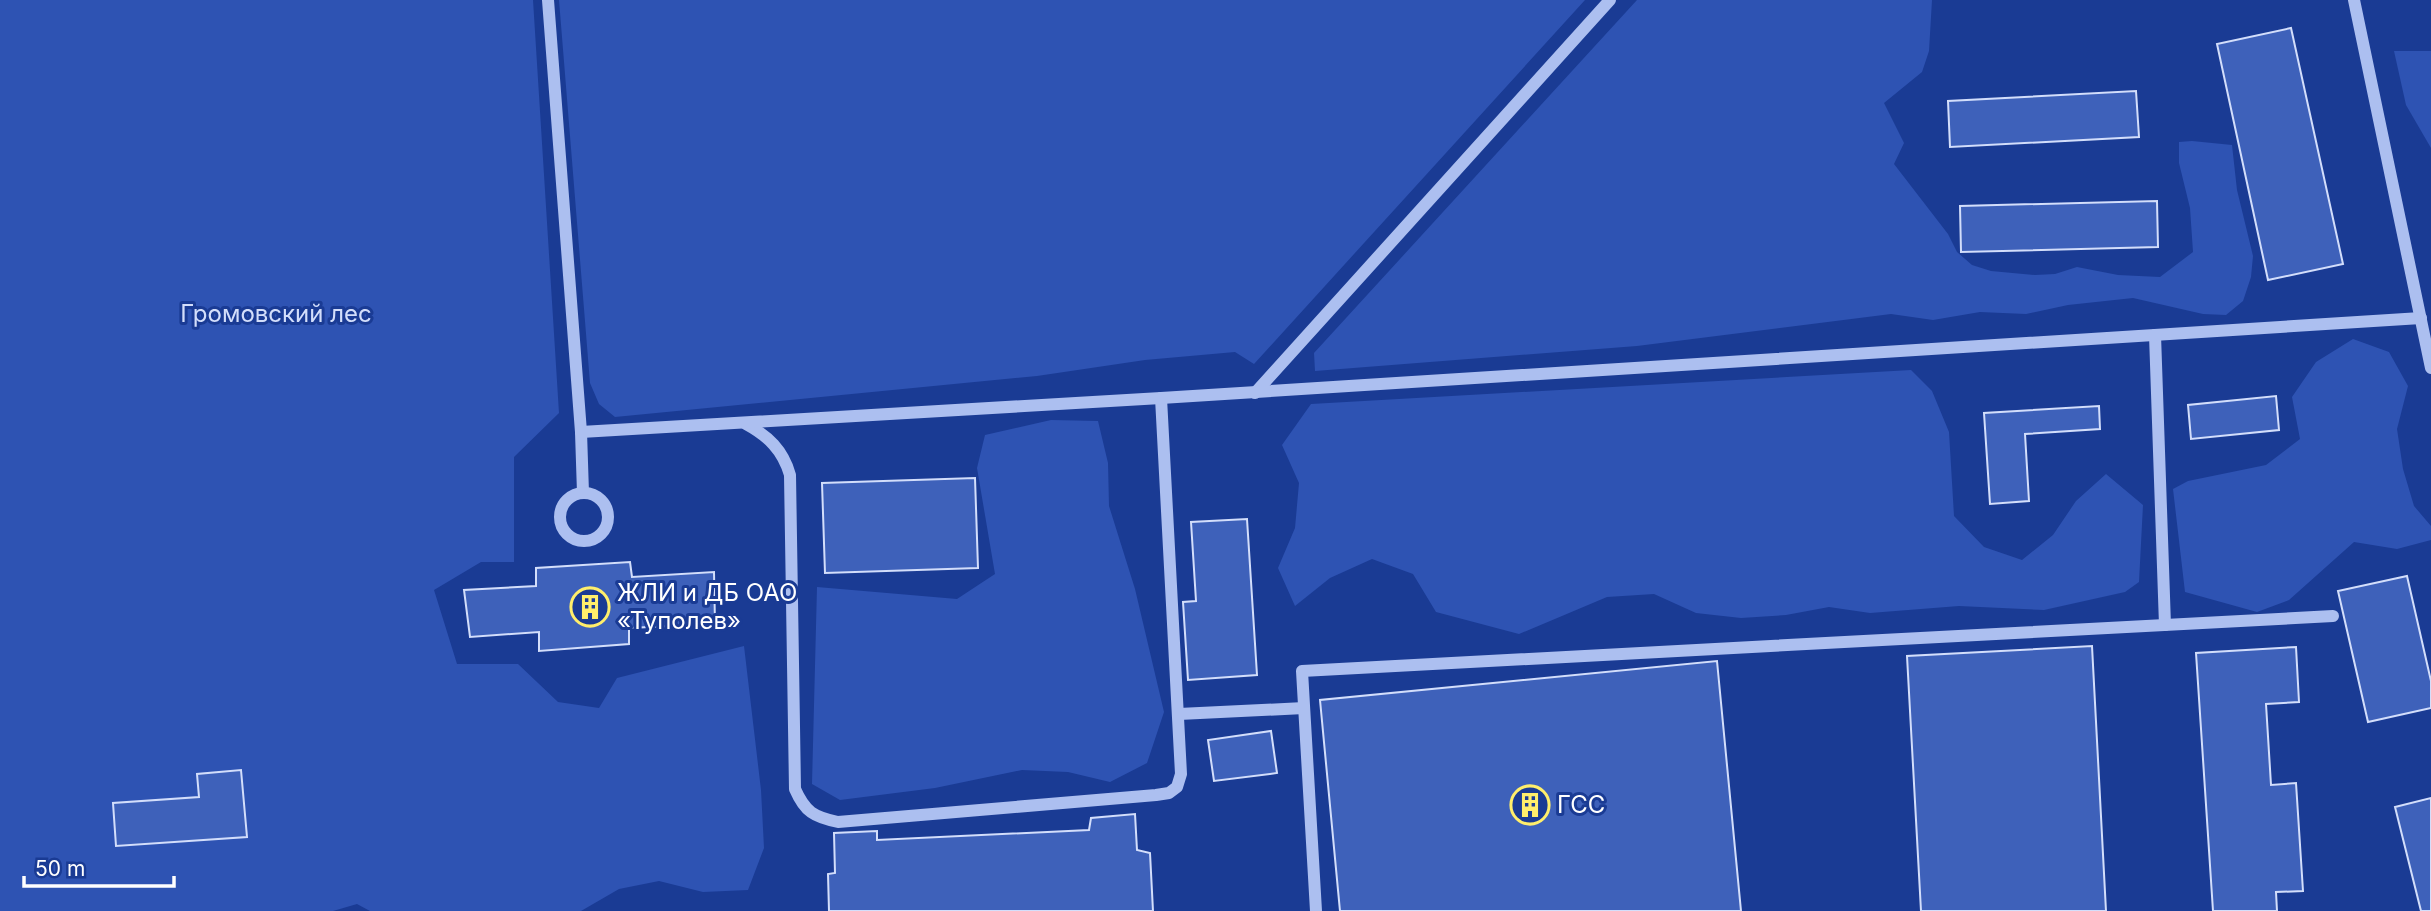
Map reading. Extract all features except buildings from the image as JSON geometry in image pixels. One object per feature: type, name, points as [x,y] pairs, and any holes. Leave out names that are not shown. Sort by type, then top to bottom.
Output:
[{"type":"lane","points":[[548,0],[581,432],[583,493]]},
{"type":"lane","points":[[1255,393],[1610,0]]},
{"type":"lane","points":[[2354,0],[2431,368]]},
{"type":"lane","points":[[581,432],[1255,393],[2421,318]]},
{"type":"lane","points":[[2155,335],[2165,625]]},
{"type":"lane","points":[[745,423],[763,433],[781,452],[790,475],[795,789],[802,806],[821,818],[838,822],[1169,793],[1177,787],[1181,780],[1179,714],[1161,398]]},
{"type":"lane","points":[[1316,911],[1302,671],[2333,616]]},
{"type":"lane","points":[[1179,714],[1304,708]]},
{"type":"green space","name":"Громовский лес","points":[[0,0],[533,0],[559,413],[514,457],[514,562],[481,562],[434,590],[457,664],[518,664],[558,702],[599,708],[617,678],[744,646],[761,790],[764,848],[748,890],[703,892],[659,881],[619,889],[581,911],[370,911],[357,904],[333,911],[0,911]]},
{"type":"green space","points":[[559,0],[1585,0],[1254,364],[1235,352],[1145,360],[1037,376],[615,417],[599,404],[590,383]]},
{"type":"green space","points":[[1637,0],[1932,0],[1929,51],[1922,72],[1884,103],[1904,143],[1894,164],[1948,234],[1957,252],[1972,265],[1991,271],[2035,275],[2055,274],[2077,267],[2118,275],[2160,277],[2193,252],[2190,208],[2179,163],[2179,142],[2232,145],[2237,190],[2253,256],[2251,277],[2243,301],[2226,315],[2203,314],[2133,298],[2068,305],[2026,314],[1980,312],[1933,320],[1891,314],[1637,346],[1315,371],[1314,353]]},
{"type":"green space","points":[[2394,51],[2431,51],[2431,148],[2406,105]]},
{"type":"green space","points":[[2353,339],[2389,352],[2408,386],[2397,429],[2403,469],[2414,506],[2431,526],[2431,540],[2397,549],[2354,542],[2289,600],[2257,612],[2185,592],[2173,489],[2188,481],[2266,465],[2300,439],[2292,397],[2316,362]]},
{"type":"green space","points":[[1911,370],[1932,391],[1949,432],[1954,516],[1984,547],[2022,560],[2053,535],[2076,501],[2106,474],[2143,505],[2139,582],[2125,592],[2044,610],[1959,606],[1870,613],[1829,607],[1786,615],[1741,618],[1696,613],[1654,594],[1607,597],[1519,634],[1436,612],[1413,574],[1372,559],[1330,578],[1295,606],[1278,568],[1295,528],[1299,483],[1282,445],[1311,404]]},
{"type":"green space","points":[[1051,420],[1098,421],[1108,463],[1109,506],[1135,589],[1164,712],[1147,763],[1110,782],[1068,772],[1022,770],[935,788],[840,800],[812,784],[817,587],[957,599],[995,574],[977,468],[985,435]]},
{"type":"place","name":"ЖЛИ и ДБ ОАО «Туполев»","points":[[590,607]]},
{"type":"place","name":"ГСС","points":[[1530,805]]}]
